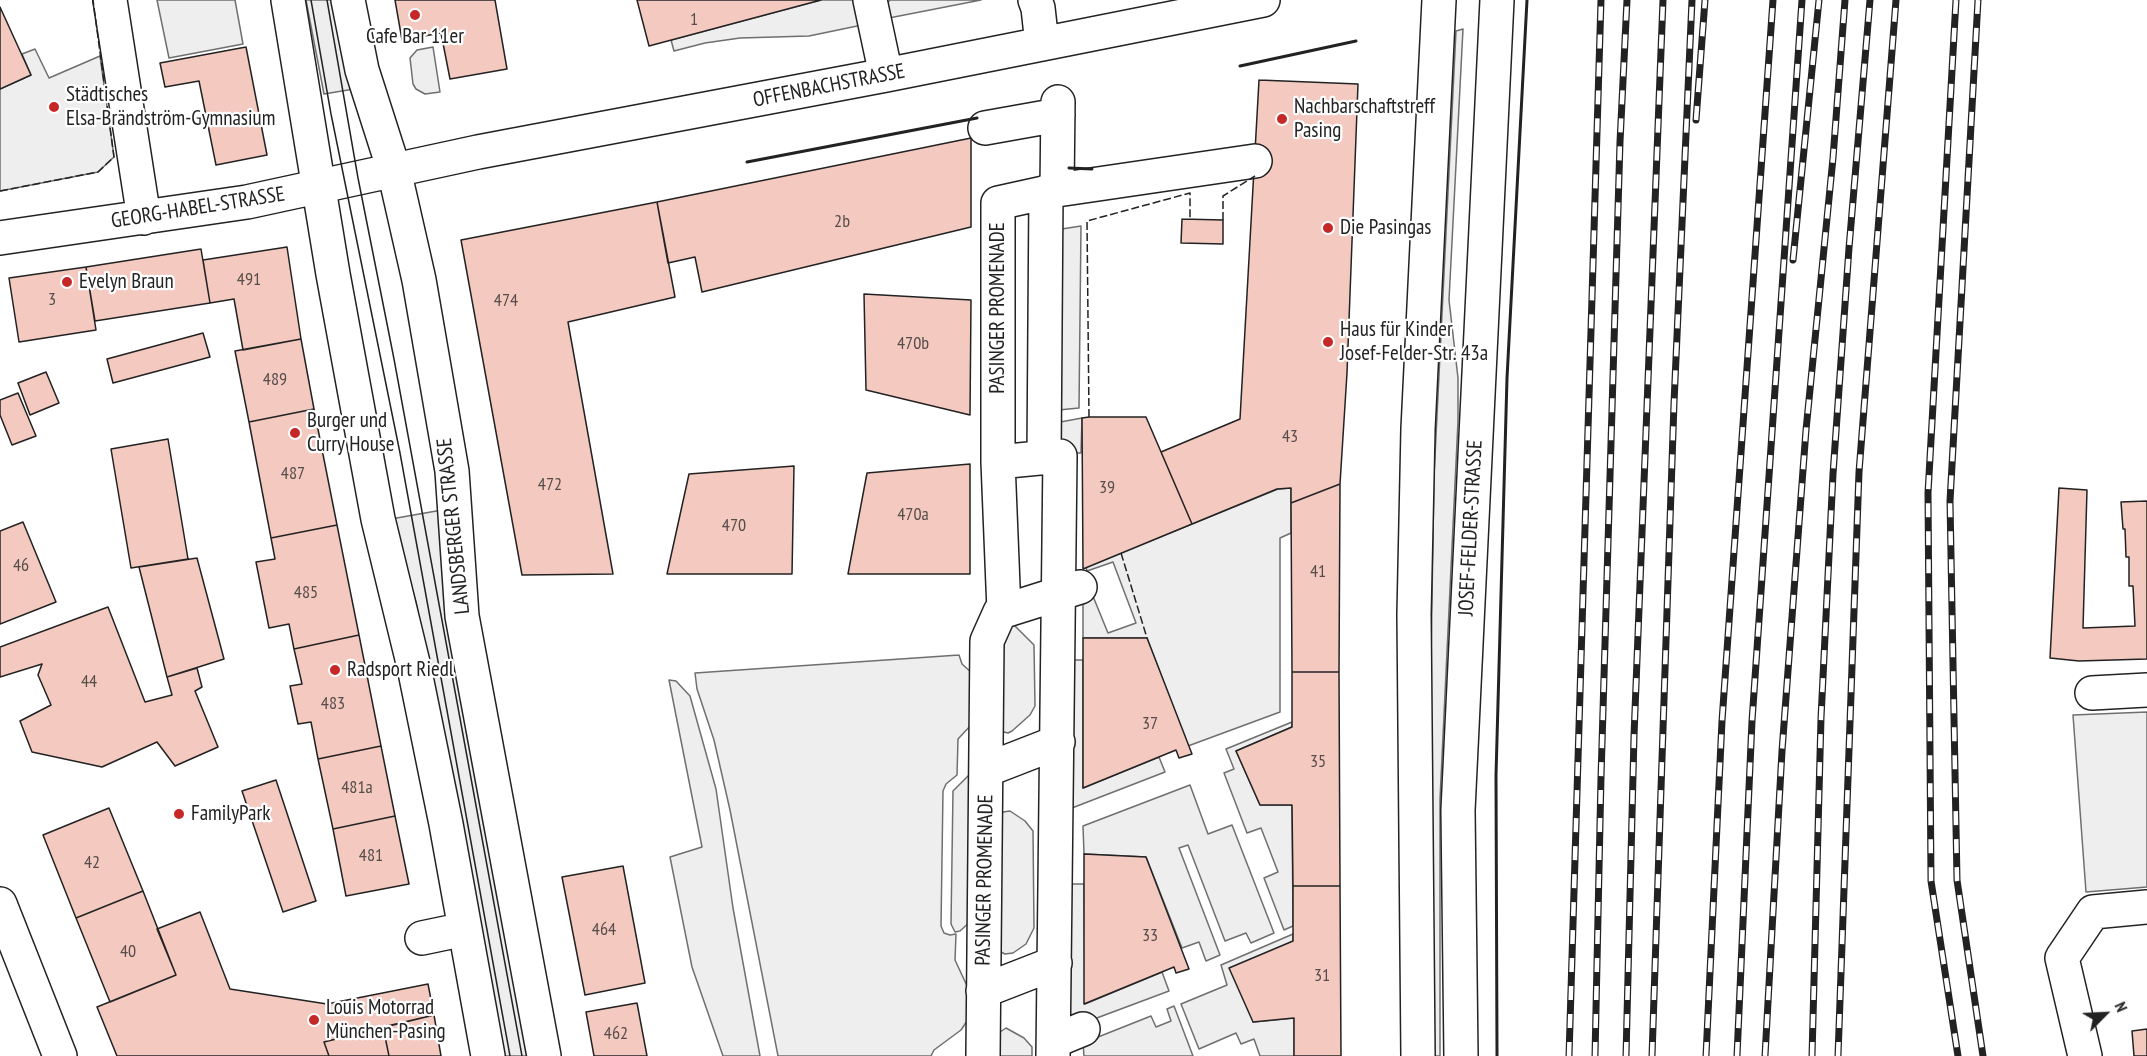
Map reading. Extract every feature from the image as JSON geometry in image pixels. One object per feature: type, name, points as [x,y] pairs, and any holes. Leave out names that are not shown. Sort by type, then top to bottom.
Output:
[{"type":"street","points":[[110,0],[144,218]]},
{"type":"street","points":[[288,0],[333,274],[378,519],[414,667],[488,1056]]},
{"type":"street","name":"LANDSBERGER STRASSE","points":[[348,0],[362,69],[394,170],[419,280],[452,471],[462,616],[544,1056]]},
{"type":"street","points":[[870,0],[886,75]]},
{"type":"street","points":[[1035,0],[1042,45]]},
{"type":"street","points":[[1418,1056],[1414,614],[1418,429],[1439,0]]},
{"type":"street","name":"JOSEF-FELDER-STRASSE","points":[[1461,1056],[1458,810],[1497,0]]},
{"type":"street","name":"OFFENBACHSTRASSE","points":[[394,170],[1042,45],[1246,2]]},
{"type":"street","points":[[985,128],[1058,109],[1052,191],[1044,457]]},
{"type":"street","name":"PASINGER PROMENADE","points":[[983,1056],[987,641],[1000,612],[1004,611],[998,462],[998,203],[1052,191],[1255,161]]},
{"type":"street","name":"GEORG-HABEL-STRASSE","points":[[0,238],[247,202],[394,170]]},
{"type":"street","points":[[998,462],[1060,456],[1071,591],[1058,742],[1070,819],[1055,963],[1054,1048]]},
{"type":"street","points":[[1004,611],[1071,591]]},
{"type":"street","points":[[2092,693],[2147,690]]},
{"type":"street","name":"PASINGER PROMENADE","points":[[986,770],[1058,742]]},
{"type":"street","points":[[0,904],[60,1056]]},
{"type":"street","points":[[2085,1056],[2062,958],[2093,912],[2147,907]]},
{"type":"street","points":[[422,938],[465,929]]},
{"type":"street","name":"PASINGER PROMENADE","points":[[983,991],[1055,963]]},
{"type":"street","points":[[1054,1048],[1083,1029]]},
{"type":"shaded area","points":[[157,0],[235,0],[243,44],[169,58]]},
{"type":"shaded area","points":[[306,0],[337,0],[354,89],[324,94]]},
{"type":"shaded area","points":[[821,0],[857,0],[862,25],[809,36],[740,38],[705,43],[674,51],[671,40]]},
{"type":"shaded area","points":[[890,0],[981,0],[889,18],[885,6]]},
{"type":"shaded area","points":[[1463,29],[1449,300],[1458,378],[1458,421],[1440,799],[1440,1056],[1433,1056],[1431,661],[1434,476],[1456,31]]},
{"type":"shaded area","points":[[433,47],[440,92],[425,94],[416,89],[413,84],[410,58],[417,50]]},
{"type":"shaded area","name":"Städtisches Elsa-Brändström-Gymnasium","points":[[35,49],[49,78],[100,56],[114,157],[98,172],[0,191],[0,89],[31,75],[22,54]]},
{"type":"shaded area","points":[[1081,226],[1079,408],[1048,411],[1049,231]]},
{"type":"shaded area","points":[[1082,418],[1081,453],[1055,453],[1055,423]]},
{"type":"shaded area","points":[[1291,488],[1291,533],[1280,538],[1280,712],[1188,746],[1147,638],[1083,638],[1083,592],[1090,589],[1108,633],[1136,623],[1113,562],[1087,571],[1086,567],[1278,489]]},
{"type":"shaded area","points":[[442,510],[532,1056],[500,1056],[416,602],[391,519]]},
{"type":"shaded area","points":[[1010,621],[1034,645],[1035,706],[1030,715],[1008,733],[1000,731],[1001,625]]},
{"type":"shaded area","points":[[959,655],[962,664],[973,674],[972,724],[958,739],[957,775],[946,784],[943,791],[941,926],[944,933],[956,934],[955,960],[968,988],[967,1021],[961,1030],[934,1050],[931,1056],[778,1056],[730,810],[714,740],[697,689],[695,673]]},
{"type":"shaded area","points":[[1072,660],[1083,660],[1083,788],[1159,757],[1165,772],[1072,808]]},
{"type":"shaded area","points":[[669,680],[676,681],[690,696],[716,789],[733,908],[760,1056],[723,1056],[692,967],[670,857],[702,847]]},
{"type":"shaded area","points":[[2147,712],[2147,887],[2086,892],[2073,715]]},
{"type":"shaded area","points":[[1292,722],[1292,727],[1236,751],[1260,805],[1292,805],[1293,926],[1284,930],[1264,878],[1278,872],[1261,828],[1247,833],[1224,773],[1234,769],[1226,749]]},
{"type":"shaded area","points":[[970,774],[972,920],[960,931],[955,932],[951,924],[953,791]]},
{"type":"shaded area","points":[[1190,785],[1208,834],[1232,825],[1274,933],[1251,943],[1246,933],[1225,941],[1188,845],[1179,848],[1220,955],[1206,961],[1199,942],[1182,948],[1146,857],[1084,854],[1083,826]]},
{"type":"shaded area","points":[[1010,811],[1025,821],[1033,831],[1034,928],[1026,944],[1013,953],[1005,954],[1001,952],[999,946],[1001,815],[1003,812]]},
{"type":"shaded area","points":[[1071,884],[1084,884],[1085,1004],[1162,972],[1169,991],[1070,1028]]},
{"type":"shaded area","points":[[1293,934],[1293,941],[1253,1022],[1294,1018],[1294,1056],[1260,1056],[1254,1039],[1241,1044],[1236,1033],[1199,1049],[1181,1004],[1227,985],[1221,965]]},
{"type":"shaded area","points":[[1174,1006],[1193,1056],[1084,1056],[1083,1043],[1151,1016],[1156,1027],[1171,1021],[1167,1009]]},
{"type":"shaded area","points":[[1006,1028],[1024,1038],[1032,1047],[1032,1056],[999,1056],[1000,1032]]},
{"type":"building","points":[[395,0],[495,0],[507,69],[450,79],[441,33],[402,40]]},
{"type":"building","points":[[637,0],[821,0],[649,46]]},
{"type":"building","points":[[0,7],[31,75],[0,89]]},
{"type":"building","points":[[246,47],[267,155],[216,165],[199,81],[165,87],[160,63]]},
{"type":"building","points":[[1259,80],[1358,84],[1347,373],[1340,484],[1291,503],[1291,488],[1277,489],[1192,524],[1161,452],[1240,419]]},
{"type":"building","points":[[971,138],[971,227],[702,292],[695,257],[668,263],[657,202]]},
{"type":"building","points":[[657,202],[675,297],[568,322],[613,574],[522,575],[461,240]]},
{"type":"building","points":[[1182,219],[1223,220],[1223,244],[1181,243]]},
{"type":"building","points":[[287,247],[301,339],[243,350],[234,299],[210,303],[203,260]]},
{"type":"building","points":[[201,249],[210,303],[95,321],[86,267]]},
{"type":"building","points":[[86,267],[96,330],[19,342],[9,278]]},
{"type":"building","points":[[864,294],[971,300],[970,415],[866,390]]},
{"type":"building","points":[[203,333],[210,357],[113,383],[107,359]]},
{"type":"building","points":[[301,339],[314,409],[249,422],[235,351]]},
{"type":"building","points":[[46,372],[59,403],[30,415],[18,383]]},
{"type":"building","points":[[18,393],[36,436],[12,445],[0,415],[0,400]]},
{"type":"building","points":[[314,409],[337,525],[271,538],[249,422]]},
{"type":"building","points":[[1146,417],[1192,524],[1083,569],[1082,418]]},
{"type":"building","points":[[168,439],[188,559],[131,568],[111,449]]},
{"type":"building","points":[[970,464],[970,574],[848,574],[867,473]]},
{"type":"building","points":[[794,466],[792,574],[667,574],[689,474]]},
{"type":"building","points":[[1340,484],[1339,672],[1292,672],[1291,503]]},
{"type":"building","points":[[2059,488],[2087,490],[2083,628],[2135,626],[2133,586],[2129,586],[2129,557],[2126,557],[2121,502],[2147,501],[2147,659],[2079,661],[2050,658]]},
{"type":"building","points":[[23,522],[56,602],[0,624],[0,531]]},
{"type":"building","points":[[337,525],[359,635],[294,649],[289,624],[269,628],[256,562],[275,559],[271,538]]},
{"type":"building","points":[[197,558],[224,659],[167,677],[139,567]]},
{"type":"building","points":[[108,607],[145,702],[172,695],[167,677],[197,668],[202,687],[195,691],[218,747],[175,766],[157,742],[102,767],[32,752],[20,721],[51,705],[38,675],[42,664],[0,677],[0,647]]},
{"type":"building","points":[[359,635],[381,746],[318,759],[311,722],[298,724],[290,686],[302,684],[294,649]]},
{"type":"building","points":[[1083,638],[1147,638],[1192,754],[1179,758],[1176,750],[1083,788]]},
{"type":"building","points":[[1292,672],[1339,672],[1340,886],[1293,886],[1292,805],[1260,805],[1236,751],[1292,727]]},
{"type":"building","points":[[381,746],[395,816],[333,829],[318,759]]},
{"type":"building","points":[[276,780],[316,901],[283,912],[242,791]]},
{"type":"building","points":[[109,808],[143,891],[76,918],[43,835]]},
{"type":"building","points":[[395,816],[409,884],[346,896],[333,829]]},
{"type":"building","points":[[1084,854],[1146,857],[1189,969],[1176,973],[1174,967],[1084,1004]]},
{"type":"building","points":[[623,866],[645,983],[585,995],[562,877]]},
{"type":"building","points":[[1293,886],[1340,886],[1341,1056],[1294,1056],[1294,1018],[1253,1022],[1229,968],[1293,941]]},
{"type":"building","points":[[143,891],[176,975],[110,1002],[76,918]]},
{"type":"building","points":[[200,912],[230,989],[327,1004],[428,984],[434,1015],[324,1042],[329,1056],[117,1056],[97,1007],[176,975],[157,929]]},
{"type":"building","points":[[637,1003],[647,1056],[594,1056],[586,1012]]},
{"type":"building","points":[[434,1015],[441,1056],[389,1056],[383,1027]]},
{"type":"building","points":[[383,1027],[389,1056],[329,1056],[324,1042]]},
{"type":"building","points":[[2147,1029],[2147,1056],[2134,1056],[2132,1031]]},
{"type":"tram line","points":[[311,0],[331,114],[400,453],[510,1056]]},
{"type":"tram line","points":[[327,0],[358,178],[394,359],[522,1056]]},
{"type":"railway","points":[[1569,1056],[1601,0]]},
{"type":"railway","points":[[1595,1056],[1620,142],[1627,0]]},
{"type":"railway","points":[[1626,1056],[1634,736],[1663,0]]},
{"type":"railway","points":[[1652,1056],[1674,403],[1692,0]]},
{"type":"railway","points":[[1696,120],[1705,0]]},
{"type":"railway","points":[[1706,1056],[1722,721],[1773,0]]},
{"type":"railway","points":[[1737,1056],[1752,721],[1802,0]]},
{"type":"railway","points":[[1793,260],[1819,0]]},
{"type":"railway","points":[[1765,1056],[1782,751],[1806,430],[1833,158],[1845,0]]},
{"type":"railway","points":[[1812,1056],[1821,718],[1833,474],[1870,0]]},
{"type":"railway","points":[[1838,1056],[1859,472],[1896,0]]},
{"type":"railway","points":[[1956,0],[1928,493],[1931,881],[1958,1056]]},
{"type":"railway","points":[[1978,0],[1950,501],[1957,880],[1983,1056]]},
{"type":"fence","points":[[0,191],[98,172],[114,157],[93,0]]},
{"type":"fence","points":[[1223,220],[1223,196],[1255,176]]},
{"type":"fence","points":[[1089,417],[1087,221],[1190,193],[1190,219]]},
{"type":"fence","points":[[1121,553],[1147,638]]},
{"type":"wall","points":[[1497,1056],[1496,775],[1507,378],[1527,0]]},
{"type":"wall","points":[[1240,66],[1356,41]]},
{"type":"wall","points":[[747,162],[977,118]]},
{"type":"wall","points":[[1069,168],[1092,169]]},
{"type":"place","name":"Cafe Bar 11er","points":[[415,15]]},
{"type":"place","name":"Städtisches Elsa-Brändström-Gymnasium","points":[[54,107]]},
{"type":"place","name":"Nachbarschaftstreff Pasing","points":[[1282,119]]},
{"type":"place","name":"Die Pasingas","points":[[1328,228]]},
{"type":"place","name":"Evelyn Braun","points":[[67,282]]},
{"type":"place","name":"Haus für Kinder Josef-Felder-Str. 43a","points":[[1328,342]]},
{"type":"place","name":"Burger und Curry House","points":[[295,433]]},
{"type":"place","name":"Radsport Riedl","points":[[335,670]]},
{"type":"place","name":"FamilyPark","points":[[179,814]]},
{"type":"place","name":"Louis Motorrad München-Pasing","points":[[314,1020]]}]
